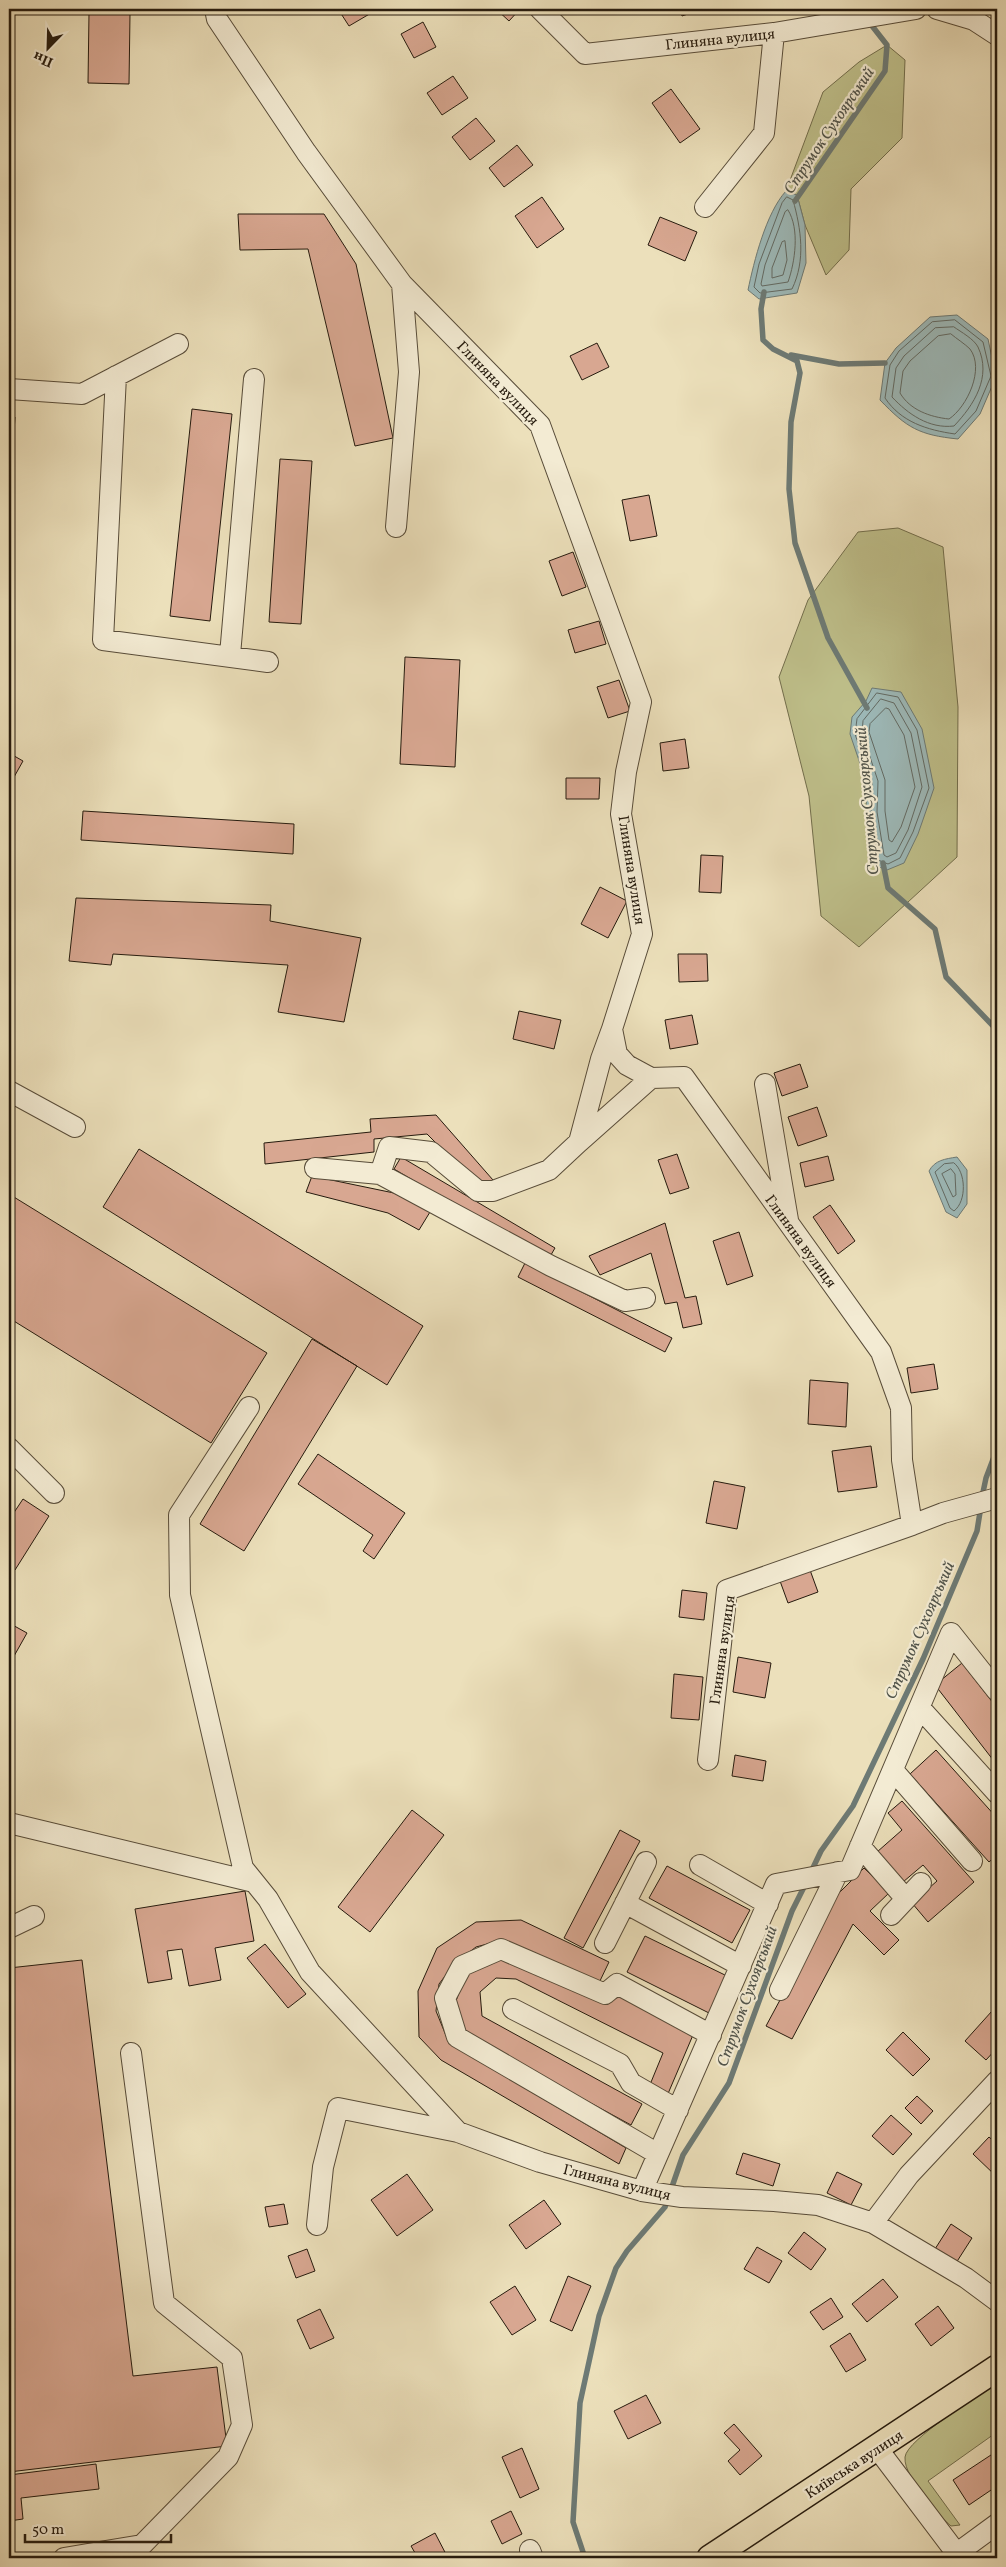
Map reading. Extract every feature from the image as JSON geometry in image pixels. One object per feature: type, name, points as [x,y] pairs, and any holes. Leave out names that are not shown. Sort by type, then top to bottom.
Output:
[{"type":"main road","name":"Київська вулиця","points":[[710,2558],[997,2368]]},
{"type":"street","name":"Глиняна вулиця","points":[[215,9],[217,19],[300,143],[402,284],[540,425],[642,702],[626,772],[621,814],[642,934],[601,1059],[579,1142]]},
{"type":"street","name":"Глиняна вулиця","points":[[540,9],[585,54],[774,33],[916,9]]},
{"type":"street","points":[[937,9],[974,20],[997,35]]},
{"type":"street","points":[[705,207],[764,133],[774,33]]},
{"type":"street","points":[[396,526],[409,372],[402,284]]},
{"type":"street","points":[[9,389],[82,394],[178,344]]},
{"type":"street","points":[[116,376],[103,640],[230,655],[268,662]]},
{"type":"street","points":[[230,655],[254,379]]},
{"type":"street","points":[[380,1174],[389,1147],[431,1152],[478,1191],[493,1191],[549,1170],[651,1078],[627,1065],[618,1054],[612,1029]]},
{"type":"street","name":"Глиняна вулиця","points":[[651,1078],[684,1077],[881,1352],[901,1408],[902,1460],[912,1525],[727,1590],[708,1760]]},
{"type":"street","points":[[765,1084],[789,1225]]},
{"type":"street","points":[[9,1091],[75,1127]]},
{"type":"street","points":[[315,1168],[380,1174],[551,1266],[625,1301],[645,1298]]},
{"type":"street","points":[[249,1407],[179,1515],[180,1595],[243,1868],[268,1899],[310,1972],[458,2132]]},
{"type":"street","points":[[9,1448],[54,1493]]},
{"type":"street","points":[[912,1525],[995,1499]]},
{"type":"street","points":[[649,2192],[658,2154],[776,1884],[850,1870],[952,1633],[997,1691]]},
{"type":"street","points":[[920,1708],[997,1793]]},
{"type":"street","points":[[893,1770],[972,1862]]},
{"type":"street","points":[[9,1823],[254,1882]]},
{"type":"street","points":[[860,1846],[906,1899]]},
{"type":"street","points":[[605,1943],[646,1862]]},
{"type":"street","points":[[700,1865],[768,1904]]},
{"type":"street","points":[[780,1990],[832,1873]]},
{"type":"street","points":[[891,1915],[921,1883]]},
{"type":"street","points":[[625,1903],[741,1966]]},
{"type":"street","points":[[9,1928],[34,1916]]},
{"type":"street","points":[[658,2154],[457,2037],[445,1998],[462,1966],[501,1949],[606,1994],[617,1984],[711,2035]]},
{"type":"street","points":[[513,2009],[620,2064],[631,2083],[678,2110]]},
{"type":"street","points":[[64,2558],[142,2545],[228,2457],[242,2424],[232,2358],[164,2303],[131,2053]]},
{"type":"street","points":[[873,2223],[909,2175],[997,2081]]},
{"type":"street","name":"Глиняна вулиця","points":[[317,2225],[323,2167],[338,2108],[458,2132],[540,2162],[649,2192],[682,2197],[818,2205],[873,2223],[966,2278],[997,2301]]},
{"type":"street","points":[[877,2448],[958,2556],[997,2524]]},
{"type":"green space","points":[[887,45],[905,60],[902,138],[851,189],[849,250],[826,275],[805,225],[797,195],[786,191],[823,92],[859,62]]},
{"type":"green space","points":[[898,528],[943,547],[958,707],[957,857],[859,947],[821,916],[809,796],[779,677],[808,600],[858,532]]},
{"type":"green space","points":[[997,2384],[997,2432],[928,2481],[960,2525],[951,2526],[936,2511],[908,2472],[905,2457],[909,2449],[931,2429]]},
{"type":"water","points":[[786,191],[797,195],[805,225],[806,263],[797,293],[759,299],[748,290],[754,265],[772,212]]},
{"type":"water","points":[[957,315],[988,339],[996,377],[980,414],[958,439],[933,435],[906,424],[880,400],[885,363],[896,348],[930,317]]},
{"type":"water","points":[[872,688],[901,692],[922,729],[934,788],[918,834],[904,863],[887,870],[874,865],[866,812],[867,784],[850,734],[852,717],[866,701]]},
{"type":"water","points":[[957,1157],[967,1170],[967,1204],[957,1218],[946,1212],[929,1171],[937,1162]]},
{"type":"building","points":[[338,9],[378,9],[349,26]]},
{"type":"building","points":[[496,9],[520,9],[509,21]]},
{"type":"building","points":[[680,9],[703,9],[682,16]]},
{"type":"building","points":[[89,13],[130,14],[129,84],[88,83]]},
{"type":"building","points":[[423,22],[436,47],[414,58],[401,34]]},
{"type":"building","points":[[453,76],[468,98],[442,115],[427,93]]},
{"type":"building","points":[[671,89],[700,129],[680,143],[652,103]]},
{"type":"building","points":[[476,118],[495,141],[470,160],[452,137]]},
{"type":"building","points":[[517,145],[533,165],[504,187],[489,168]]},
{"type":"building","points":[[542,197],[564,229],[537,248],[515,216]]},
{"type":"building","points":[[238,214],[324,214],[356,264],[393,438],[355,446],[308,249],[240,250]]},
{"type":"building","points":[[660,217],[697,232],[685,261],[648,245]]},
{"type":"building","points":[[597,343],[609,367],[582,380],[570,356]]},
{"type":"building","points":[[192,409],[232,414],[210,621],[170,616]]},
{"type":"building","points":[[9,416],[15,417],[10,491],[9,491]]},
{"type":"building","points":[[280,459],[312,461],[301,624],[269,622]]},
{"type":"building","points":[[649,495],[657,536],[630,541],[622,500]]},
{"type":"building","points":[[573,552],[586,587],[562,596],[549,561]]},
{"type":"building","points":[[599,621],[606,644],[575,653],[568,630]]},
{"type":"building","points":[[405,657],[460,660],[455,767],[400,764]]},
{"type":"building","points":[[619,680],[630,711],[608,718],[597,687]]},
{"type":"building","points":[[685,739],[689,768],[663,771],[660,743]]},
{"type":"building","points":[[9,753],[23,761],[9,786]]},
{"type":"building","points":[[566,778],[600,778],[599,799],[566,799]]},
{"type":"building","points":[[83,811],[294,824],[293,854],[81,840]]},
{"type":"building","points":[[701,855],[723,856],[721,893],[699,892]]},
{"type":"building","points":[[600,887],[627,901],[608,938],[581,924]]},
{"type":"building","points":[[76,898],[271,905],[270,921],[361,938],[344,1022],[278,1012],[288,965],[113,954],[111,965],[69,961]]},
{"type":"building","points":[[678,954],[707,954],[708,981],[679,982]]},
{"type":"building","points":[[519,1011],[561,1020],[554,1049],[513,1039]]},
{"type":"building","points":[[692,1015],[698,1044],[670,1049],[665,1020]]},
{"type":"building","points":[[800,1064],[808,1087],[782,1096],[774,1073]]},
{"type":"building","points":[[817,1107],[827,1136],[798,1146],[788,1117]]},
{"type":"building","points":[[436,1115],[493,1180],[481,1188],[427,1134],[374,1139],[374,1152],[265,1164],[264,1143],[371,1132],[370,1119]]},
{"type":"building","points":[[139,1149],[423,1326],[387,1385],[103,1207]]},
{"type":"building","points":[[677,1154],[689,1188],[670,1194],[658,1160]]},
{"type":"building","points":[[828,1156],[834,1180],[805,1187],[800,1163]]},
{"type":"building","points":[[401,1157],[555,1248],[548,1260],[394,1169]]},
{"type":"building","points":[[312,1176],[394,1193],[430,1212],[419,1230],[388,1213],[306,1192]]},
{"type":"building","points":[[9,1194],[267,1353],[211,1443],[9,1318]]},
{"type":"building","points":[[830,1205],[855,1241],[838,1254],[813,1217]]},
{"type":"building","points":[[665,1223],[685,1298],[696,1296],[702,1324],[683,1328],[677,1302],[665,1304],[651,1253],[600,1275],[589,1256]]},
{"type":"building","points":[[739,1232],[753,1276],[727,1285],[713,1241]]},
{"type":"building","points":[[525,1263],[672,1338],[665,1352],[518,1277]]},
{"type":"building","points":[[312,1339],[357,1366],[244,1551],[200,1524]]},
{"type":"building","points":[[934,1364],[938,1389],[911,1393],[907,1368]]},
{"type":"building","points":[[810,1380],[848,1383],[846,1427],[808,1424]]},
{"type":"building","points":[[871,1446],[877,1487],[838,1492],[832,1451]]},
{"type":"building","points":[[318,1454],[405,1513],[374,1559],[363,1551],[373,1535],[298,1484]]},
{"type":"building","points":[[714,1481],[745,1487],[737,1529],[706,1523]]},
{"type":"building","points":[[23,1499],[49,1516],[15,1570],[9,1567],[9,1520]]},
{"type":"building","points":[[810,1570],[818,1592],[788,1603],[780,1581]]},
{"type":"building","points":[[682,1590],[707,1593],[704,1620],[679,1617]]},
{"type":"building","points":[[9,1623],[27,1633],[9,1665]]},
{"type":"building","points":[[738,1657],[771,1663],[765,1698],[733,1692]]},
{"type":"building","points":[[962,1663],[997,1708],[997,1765],[935,1685]]},
{"type":"building","points":[[674,1674],[703,1677],[699,1720],[671,1718]]},
{"type":"building","points":[[936,1750],[997,1818],[997,1855],[989,1862],[910,1774]]},
{"type":"building","points":[[735,1755],[766,1761],[763,1781],[732,1776]]},
{"type":"building","points":[[902,1801],[974,1882],[928,1922],[912,1903],[937,1881],[923,1865],[903,1882],[877,1852],[902,1830],[888,1813]]},
{"type":"building","points":[[412,1810],[444,1835],[370,1932],[338,1907]]},
{"type":"building","points":[[620,1830],[640,1841],[583,1948],[564,1938]]},
{"type":"building","points":[[667,1866],[750,1910],[732,1943],[649,1898]]},
{"type":"building","points":[[864,1868],[889,1893],[870,1911],[899,1940],[884,1955],[853,1924],[792,2039],[766,2026],[836,1896]]},
{"type":"building","points":[[245,1891],[254,1941],[215,1948],[221,1980],[189,1986],[182,1949],[167,1951],[172,1979],[148,1983],[135,1909]]},
{"type":"building","points":[[521,1920],[609,1962],[598,1985],[502,1940],[476,1947],[455,1963],[439,1984],[436,2011],[449,2043],[626,2148],[619,2164],[441,2060],[419,2037],[418,1991],[437,1948],[476,1922]]},
{"type":"building","points":[[645,1936],[729,1977],[711,2014],[627,1972]]},
{"type":"building","points":[[265,1944],[306,1994],[288,2008],[247,1958]]},
{"type":"building","points":[[501,1957],[602,2003],[625,1995],[693,2035],[667,2096],[649,2087],[663,2053],[516,1979],[496,1978],[480,1992],[482,2016],[642,2104],[631,2125],[464,2034],[456,2001],[467,1970]]},
{"type":"building","points":[[82,1960],[133,2376],[217,2367],[227,2446],[9,2472],[9,1968]]},
{"type":"building","points":[[992,2011],[997,2016],[997,2048],[986,2060],[965,2041]]},
{"type":"building","points":[[903,2032],[930,2059],[913,2076],[886,2050]]},
{"type":"building","points":[[917,2096],[933,2111],[921,2124],[905,2108]]},
{"type":"building","points":[[891,2115],[912,2134],[893,2155],[872,2136]]},
{"type":"building","points":[[989,2137],[997,2144],[997,2177],[973,2154]]},
{"type":"building","points":[[743,2153],[780,2164],[773,2186],[736,2174]]},
{"type":"building","points":[[837,2172],[862,2184],[851,2205],[827,2193]]},
{"type":"building","points":[[407,2174],[433,2210],[397,2236],[371,2200]]},
{"type":"building","points":[[544,2200],[561,2224],[526,2249],[509,2225]]},
{"type":"building","points":[[284,2204],[288,2224],[269,2227],[265,2207]]},
{"type":"building","points":[[951,2224],[972,2238],[956,2263],[935,2249]]},
{"type":"building","points":[[804,2232],[826,2249],[811,2270],[788,2253]]},
{"type":"building","points":[[757,2247],[782,2261],[769,2283],[744,2269]]},
{"type":"building","points":[[307,2249],[315,2271],[296,2278],[288,2256]]},
{"type":"building","points":[[568,2276],[591,2286],[572,2331],[550,2321]]},
{"type":"building","points":[[883,2279],[898,2297],[867,2322],[852,2304]]},
{"type":"building","points":[[515,2286],[536,2320],[512,2335],[490,2302]]},
{"type":"building","points":[[831,2298],[843,2317],[823,2330],[810,2312]]},
{"type":"building","points":[[938,2306],[954,2328],[931,2346],[915,2324]]},
{"type":"building","points":[[320,2309],[334,2338],[310,2349],[297,2320]]},
{"type":"building","points":[[850,2333],[866,2360],[846,2372],[830,2346]]},
{"type":"building","points":[[646,2395],[661,2423],[628,2439],[614,2411]]},
{"type":"building","points":[[734,2424],[762,2456],[740,2475],[728,2461],[740,2450],[724,2433]]},
{"type":"building","points":[[522,2448],[539,2489],[520,2498],[502,2457]]},
{"type":"building","points":[[994,2453],[997,2458],[997,2486],[969,2505],[953,2480]]},
{"type":"building","points":[[96,2464],[99,2489],[21,2498],[23,2519],[9,2521],[9,2475]]},
{"type":"building","points":[[511,2511],[522,2534],[502,2544],[491,2521]]},
{"type":"building","points":[[435,2533],[448,2558],[418,2558],[411,2546]]},
{"type":"waterway","name":"Струмок Сухоярський","points":[[795,201],[885,71],[887,45],[869,22]]},
{"type":"waterway","name":"Струмок Сухоярський","points":[[764,292],[761,309],[763,340],[773,349],[797,361],[800,373],[791,422],[789,489],[795,543],[828,638],[867,708]]},
{"type":"waterway","points":[[791,355],[839,364],[885,363]]},
{"type":"waterway","name":"Струмок Сухоярський","points":[[883,863],[888,888],[935,929],[946,977],[997,1030]]},
{"type":"waterway","name":"Струмок Сухоярський","points":[[982,1497],[986,1478],[997,1449]]},
{"type":"waterway","name":"Струмок Сухоярський","points":[[811,1872],[821,1851],[853,1806],[923,1659],[977,1531],[981,1506]]},
{"type":"waterway","name":"Струмок Сухоярський","points":[[585,2558],[573,2522],[580,2403],[599,2316],[616,2268],[627,2251],[665,2207],[683,2155],[729,2083],[792,1911],[806,1883]]}]
